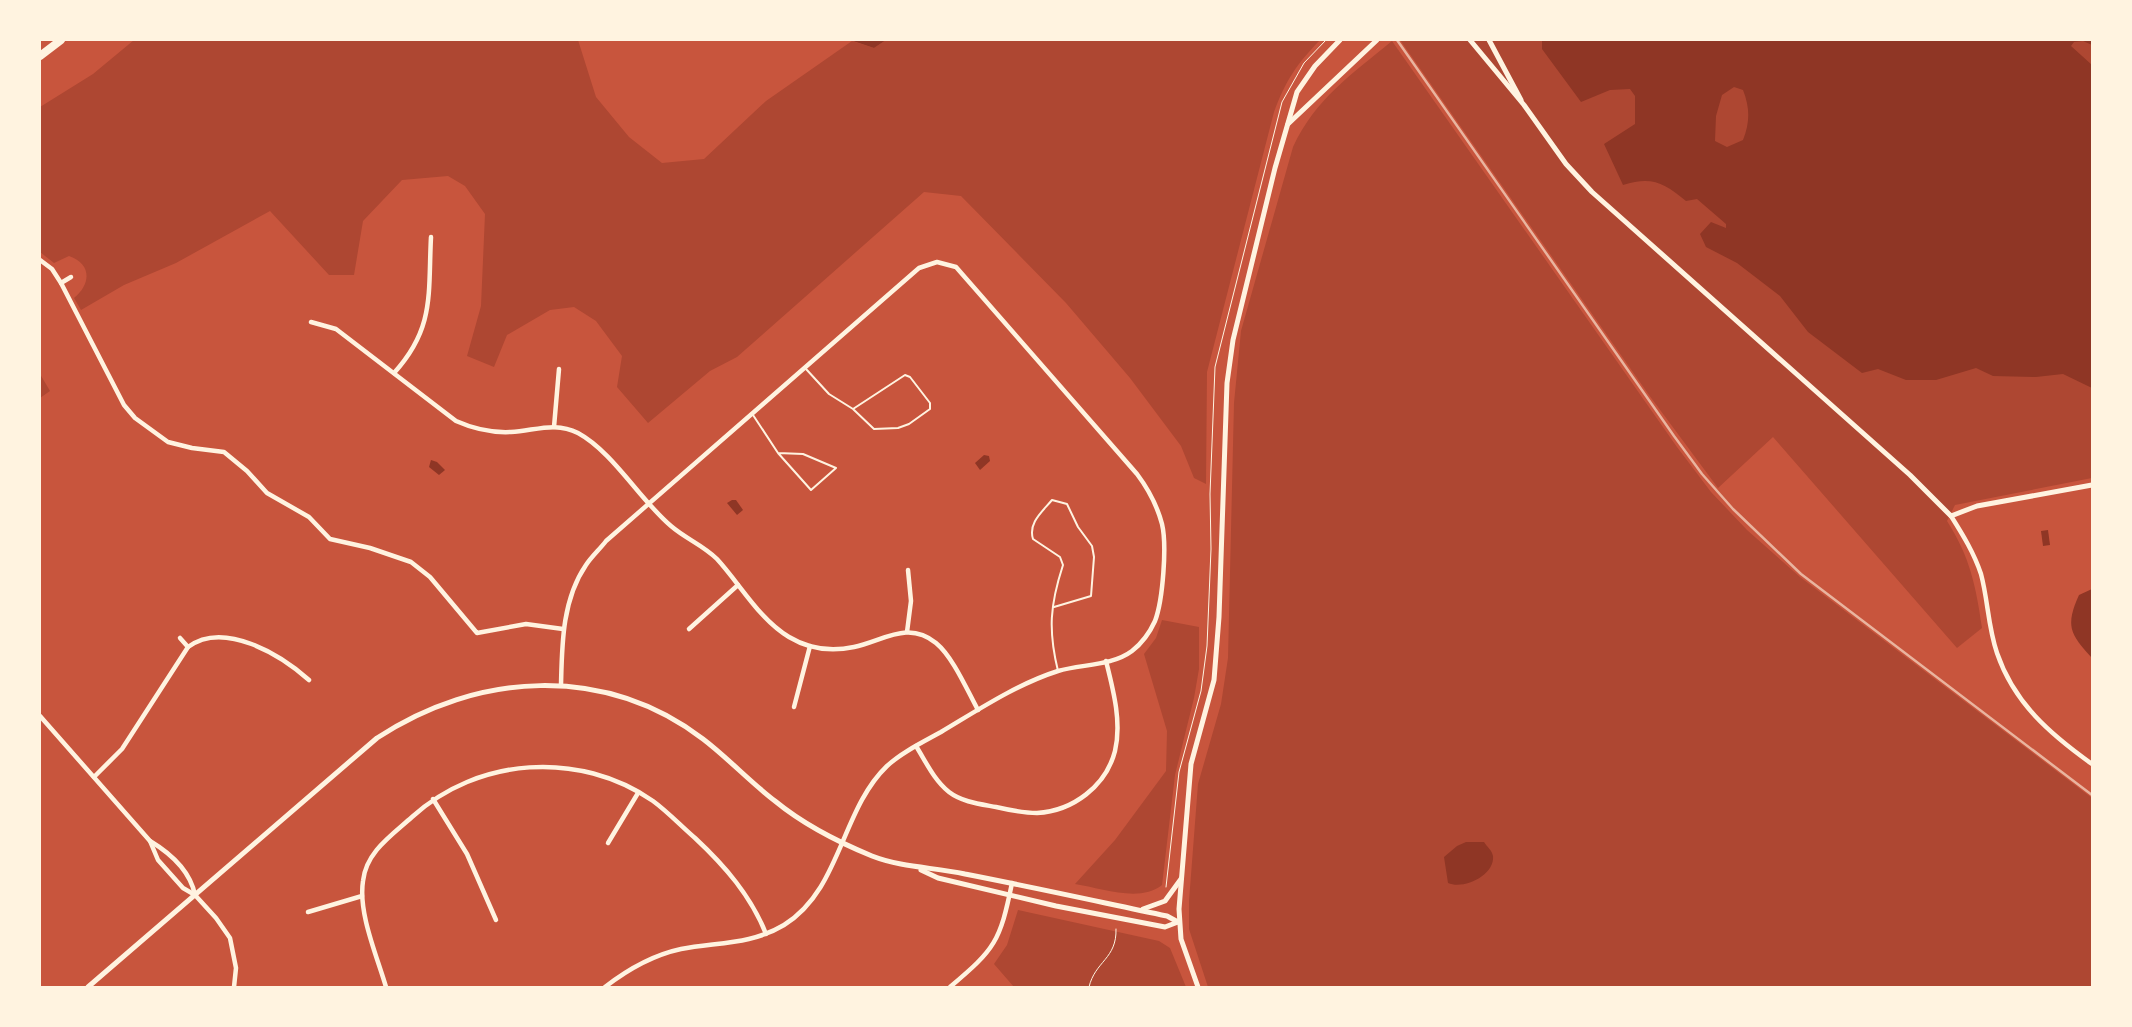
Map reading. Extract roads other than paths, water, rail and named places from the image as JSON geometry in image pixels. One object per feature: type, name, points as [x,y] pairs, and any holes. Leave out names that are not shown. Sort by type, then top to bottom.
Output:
[{"type":"highway","points":[[40,56],[61,40]]},
{"type":"street","points":[[1198,987],[1181,940],[1178,922],[1191,764],[1214,680],[1219,617],[1227,383],[1233,340],[1270,187],[1297,92],[1306,78],[1340,40]]},
{"type":"street","points":[[1288,124],[1377,40]]},
{"type":"street","points":[[1470,40],[1524,106],[1566,164],[1592,192],[1910,474],[1951,516],[1974,556],[1981,574],[1997,652],[2013,687],[2030,712],[2045,728],[2092,764]]},
{"type":"street","points":[[1489,40],[1511,78],[1524,106]]},
{"type":"street","points":[[394,374],[414,348],[425,321],[431,238]]},
{"type":"street","points":[[40,260],[52,269],[62,283],[124,405],[135,418],[168,442],[192,448],[224,452],[247,471],[267,493],[309,517],[330,539],[370,548],[411,562],[430,578],[477,633],[526,624],[563,629]]},
{"type":"street","points":[[561,685],[563,629],[573,590],[586,565],[606,541],[919,268],[937,262],[956,267],[1042,363],[1149,490],[1163,526],[1165,545],[1158,610],[1148,633],[1131,652],[1106,661],[1058,671],[1021,687],[978,710],[888,764],[876,777],[815,895],[786,924],[748,940],[679,950],[655,957],[619,976],[605,987]]},
{"type":"street","points":[[62,283],[71,277]]},
{"type":"street","points":[[311,322],[336,329],[440,410],[456,421],[474,429],[493,432],[513,432],[554,427],[576,432],[589,440],[672,527],[706,548],[775,627],[810,646],[838,650],[856,647],[888,635],[907,632],[927,636],[946,654],[978,710]]},
{"type":"street","points":[[554,427],[559,369]]},
{"type":"street","points":[[1951,516],[1977,506],[2092,485]]},
{"type":"street","points":[[907,632],[911,602],[908,570]]},
{"type":"street","points":[[689,629],[738,585]]},
{"type":"street","points":[[94,777],[122,749],[188,647],[206,637],[223,637],[276,655],[310,680]]},
{"type":"street","points":[[180,638],[188,647]]},
{"type":"street","points":[[794,707],[810,646]]},
{"type":"street","points":[[916,746],[940,784],[950,793],[963,799],[1010,810],[1037,813],[1071,804],[1086,795],[1098,783],[1108,769],[1115,752],[1117,718],[1106,661]]},
{"type":"street","points":[[88,987],[377,738],[410,718],[459,697],[491,689],[522,685],[561,685],[616,696],[646,707],[702,738],[776,803],[842,842],[893,863],[918,869],[938,878],[1010,895],[1165,927],[1178,922]]},
{"type":"street","points":[[40,716],[150,841],[167,851],[192,880],[195,895]]},
{"type":"street","points":[[40,726],[45,722]]},
{"type":"street","points":[[386,987],[362,896],[363,879],[374,852],[433,799],[480,776],[531,767],[582,770],[607,778],[638,793],[672,817],[718,860],[747,896],[766,934]]},
{"type":"street","points":[[608,843],[638,793]]},
{"type":"street","points":[[433,799],[467,854],[496,920]]},
{"type":"street","points":[[150,841],[158,860],[183,888],[195,895],[216,918],[230,938],[236,968],[234,987]]},
{"type":"street","points":[[918,869],[940,869],[1012,883],[1167,916],[1178,922]]},
{"type":"street","points":[[1137,909],[1151,908],[1165,902],[1182,876]]},
{"type":"street","points":[[950,987],[976,965],[995,943],[1005,917],[1012,883]]},
{"type":"street","points":[[308,912],[362,896]]},
{"type":"lane","points":[[804,367],[829,394],[853,409],[874,429],[885,430],[909,424],[930,409],[930,403],[910,377],[905,375],[853,409]]},
{"type":"lane","points":[[752,413],[778,453],[810,490],[836,468],[804,454],[778,453]]},
{"type":"lane","points":[[1054,607],[1091,596],[1094,557],[1092,546],[1078,527],[1066,504],[1052,500],[1034,522],[1030,531],[1033,539],[1060,557],[1063,565],[1055,590],[1051,640],[1058,671]]},
{"type":"railway","points":[[1397,40],[1674,436],[1702,474],[1733,509],[1801,574],[2092,795]]}]
